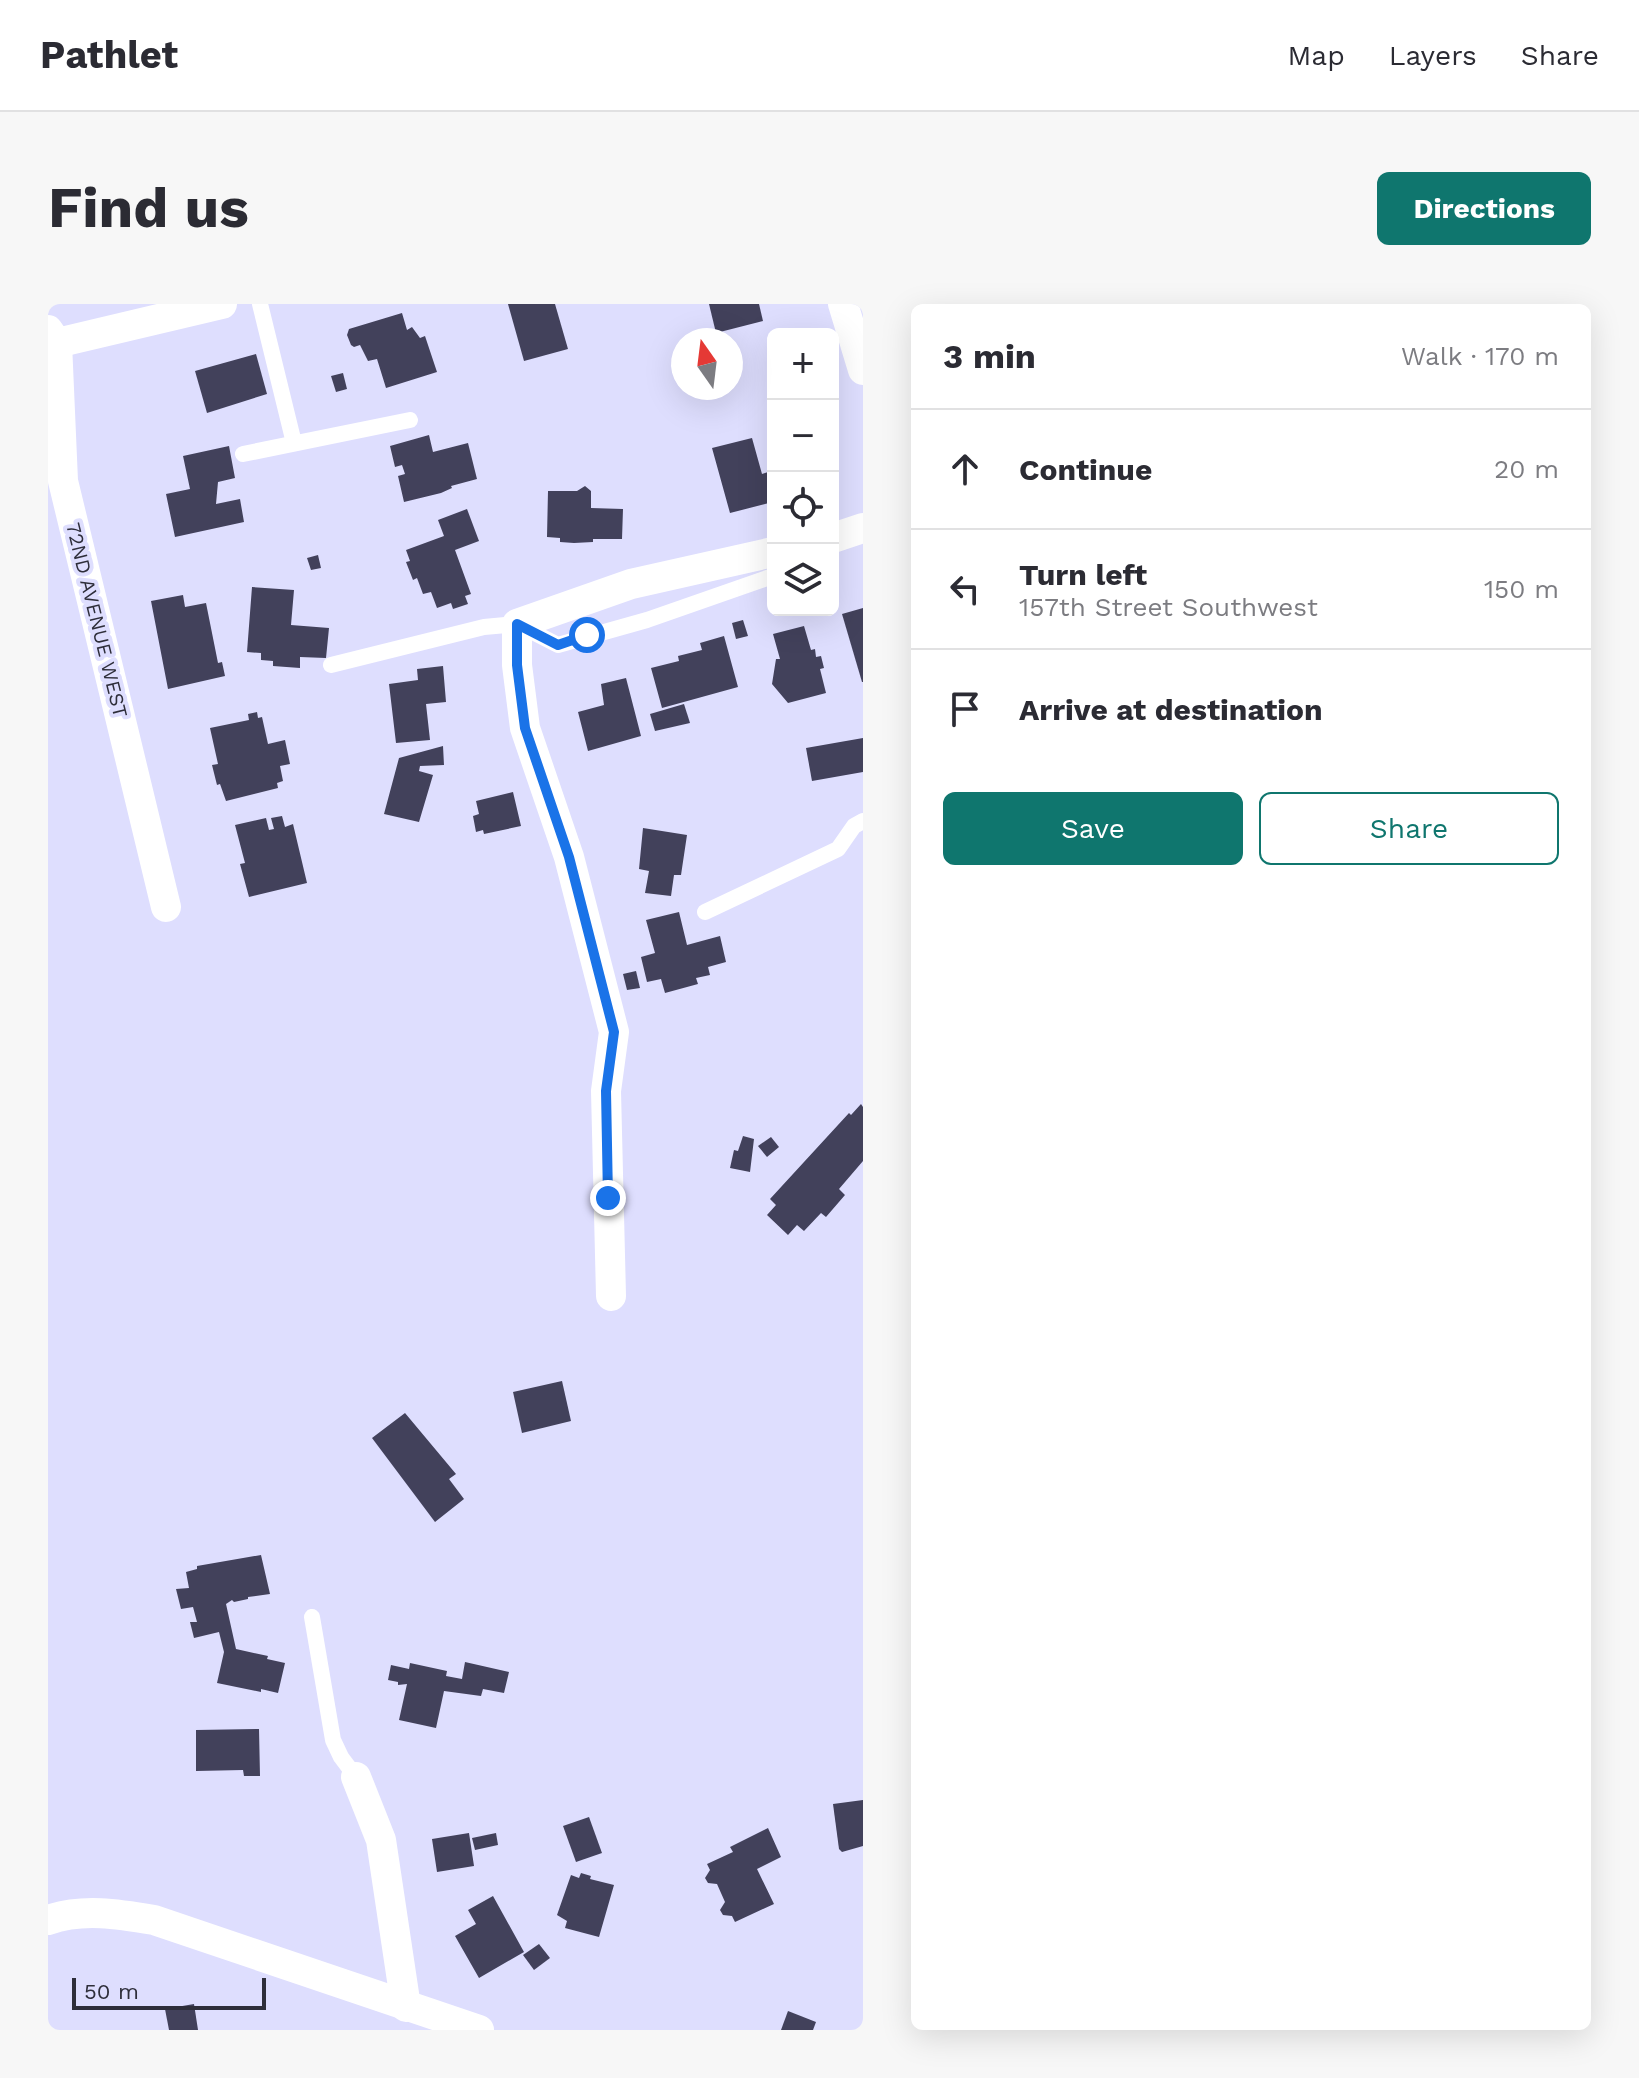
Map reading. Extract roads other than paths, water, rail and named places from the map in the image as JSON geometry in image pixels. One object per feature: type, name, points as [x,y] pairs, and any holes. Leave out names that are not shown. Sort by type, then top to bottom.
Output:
[{"type":"street","points":[[52,337],[222,304]]},
{"type":"street","points":[[843,304],[863,370]]},
{"type":"street","name":"72ND AVENUE WEST","points":[[52,337],[63,481],[166,907]]},
{"type":"street","points":[[611,1296],[606,1091],[614,1032],[569,857],[525,728],[517,665],[517,624],[631,584],[767,553]]},
{"type":"street","points":[[356,1777],[381,1840],[406,2007]]},
{"type":"street","points":[[48,1920],[81,1913],[112,1913],[154,1920],[479,2030]]},
{"type":"lane","points":[[260,304],[294,443]]},
{"type":"lane","points":[[243,454],[410,420]]},
{"type":"lane","points":[[331,665],[484,627],[517,624],[558,645],[647,620],[767,578]]},
{"type":"lane","points":[[705,912],[838,849],[854,826],[863,821]]},
{"type":"lane","points":[[312,1617],[333,1740],[356,1777]]}]
